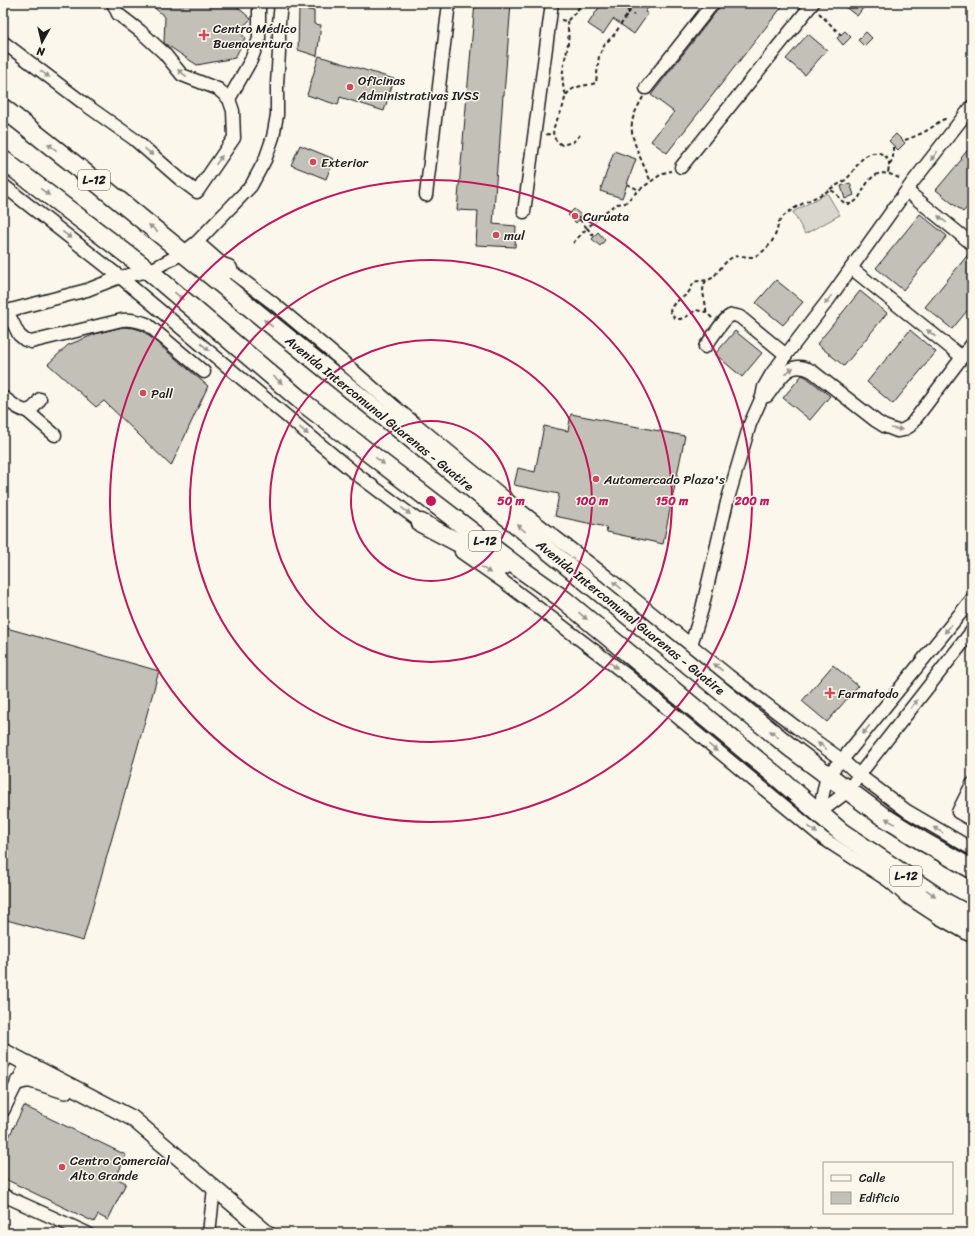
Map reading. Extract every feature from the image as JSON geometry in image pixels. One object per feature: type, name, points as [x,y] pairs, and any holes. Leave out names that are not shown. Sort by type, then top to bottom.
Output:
[{"type":"highway","name":"Avenida Intercomunal Guarenas - Guatire","points":[[3,108],[79,168],[786,744],[881,815],[924,842],[972,869]]},
{"type":"highway","name":"L-12","points":[[3,160],[149,271],[305,404],[562,599],[775,775],[841,832],[946,903],[972,917]]},
{"type":"highway","points":[[183,253],[228,269]]},
{"type":"highway","points":[[421,522],[562,599]]},
{"type":"highway","points":[[841,832],[908,894],[940,915],[972,933]]},
{"type":"main road","points":[[5,1056],[27,1063],[132,1118],[267,1233]]},
{"type":"main road","points":[[18,1082],[31,1080],[66,1092],[87,1094]]},
{"type":"street","points":[[3,42],[86,105],[134,139],[197,192],[234,138],[233,111],[230,99],[218,89],[182,75],[164,53],[140,31],[118,14],[113,3]]},
{"type":"street","points":[[230,99],[251,60],[259,39],[259,3]]},
{"type":"street","points":[[204,372],[146,324],[139,321],[128,319],[122,320],[31,342],[25,340],[19,335],[5,312],[87,290],[120,277],[149,271],[183,253],[197,242],[251,186],[265,160],[273,137],[277,115],[279,23],[281,3]]},
{"type":"street","points":[[426,195],[449,3]]},
{"type":"street","points":[[524,212],[552,3]]},
{"type":"street","points":[[646,88],[713,3]]},
{"type":"street","points":[[681,167],[811,4]]},
{"type":"street","points":[[692,645],[702,610],[727,502],[750,424],[762,398],[764,387],[772,373],[910,187],[957,125],[971,110]]},
{"type":"street","name":"L-12","points":[[3,185],[120,277],[351,470],[504,582],[628,676],[824,839],[908,894]]},
{"type":"street","points":[[910,187],[972,244]]},
{"type":"street","name":"Avenida Intercomunal Guarenas - Guatire","points":[[197,242],[228,269],[273,303],[395,407],[520,510],[606,576],[729,676],[796,728],[842,760],[859,775],[907,811],[972,849]]},
{"type":"street","points":[[851,268],[962,357]]},
{"type":"street","points":[[705,348],[720,326],[729,316],[733,315],[738,316],[786,355]]},
{"type":"street","points":[[762,398],[767,396],[788,370],[794,367],[806,367],[876,421],[892,429],[903,430],[910,426],[972,344]]},
{"type":"street","points":[[3,397],[18,409],[27,411],[55,435]]},
{"type":"street","points":[[27,411],[36,405],[40,399]]},
{"type":"street","points":[[819,813],[827,775],[842,760],[972,599]]},
{"type":"street","points":[[819,813],[848,791],[972,630]]},
{"type":"street","points":[[972,784],[958,812],[972,820]]},
{"type":"street","points":[[3,1111],[27,1063]]},
{"type":"street","points":[[209,1233],[214,1188]]},
{"type":"street","points":[[3,1195],[87,1233]]},
{"type":"path","points":[[580,135],[574,142],[562,145],[557,142],[553,135],[555,123],[561,112],[566,95],[564,90],[563,67],[568,42],[567,21],[582,3]]},
{"type":"path","points":[[566,95],[580,86],[596,83],[599,56],[605,44],[614,35],[635,3]]},
{"type":"path","points":[[811,4],[841,35]]},
{"type":"path","points":[[627,10],[634,15]]},
{"type":"path","points":[[550,20],[567,21]]},
{"type":"path","points":[[646,88],[634,115],[631,131],[651,182]]},
{"type":"path","points":[[905,140],[930,129],[934,124],[941,120],[946,119],[957,125]]},
{"type":"path","points":[[546,134],[553,135]]},
{"type":"path","points":[[888,174],[893,158],[893,147]]},
{"type":"path","points":[[706,312],[703,296],[704,284],[730,259],[742,255],[753,257],[764,250],[772,241],[781,219],[844,181],[862,158],[868,154],[876,152],[883,154],[888,158],[890,164]]},
{"type":"path","points":[[573,243],[587,228],[610,208],[617,204],[625,203],[639,190],[662,173],[681,167]]},
{"type":"path","points":[[830,190],[834,190],[842,202],[847,204],[857,201],[866,184],[879,174],[888,174],[910,187]]},
{"type":"path","points":[[628,184],[639,190]]},
{"type":"path","points":[[579,219],[594,236]]},
{"type":"path","points":[[706,281],[701,280],[694,282],[690,291],[674,302],[670,310],[675,318],[680,319],[685,318],[696,310],[706,312],[720,326]]},
{"type":"shaded area","points":[[827,193],[840,215],[805,234],[793,212]]},
{"type":"building","points":[[149,3],[233,3],[251,19],[239,30],[245,38],[235,58],[197,65],[164,43],[165,17]]},
{"type":"building","points":[[475,3],[511,3],[493,224],[516,226],[515,247],[476,245],[478,211],[457,210]]},
{"type":"building","points":[[602,3],[651,3],[645,12],[648,14],[634,34],[613,19],[603,34],[588,24]]},
{"type":"building","points":[[723,3],[785,3],[667,153],[651,141],[674,112],[651,95]]},
{"type":"building","points":[[840,3],[867,3],[857,16]]},
{"type":"building","points":[[299,8],[314,11],[314,24],[321,25],[317,56],[298,50]]},
{"type":"building","points":[[845,31],[851,37],[843,45],[837,38]]},
{"type":"building","points":[[866,32],[872,38],[864,46],[858,40]]},
{"type":"building","points":[[808,34],[827,50],[805,75],[786,59]]},
{"type":"building","name":"Oficinas Administrativas IVSS","points":[[319,56],[394,79],[384,111],[340,97],[338,105],[307,95]]},
{"type":"building","points":[[896,134],[905,143],[898,150],[889,141]]},
{"type":"building","name":"Exterior","points":[[300,145],[334,159],[326,179],[291,165]]},
{"type":"building","points":[[972,145],[972,202],[963,212],[936,190]]},
{"type":"building","points":[[614,151],[636,159],[622,198],[600,191]]},
{"type":"building","points":[[850,183],[854,195],[845,199],[841,186]]},
{"type":"building","name":"Curuata","points":[[574,209],[582,216],[576,223],[568,215]]},
{"type":"building","points":[[920,214],[947,236],[903,290],[876,268]]},
{"type":"building","name":"Curuata","points":[[598,232],[605,240],[600,246],[592,239]]},
{"type":"building","points":[[971,251],[972,305],[952,329],[925,307]]},
{"type":"building","points":[[776,280],[803,302],[783,325],[756,303]]},
{"type":"building","points":[[860,291],[887,313],[844,366],[817,344]]},
{"type":"building","name":"Pall","points":[[123,327],[143,331],[208,386],[171,466],[104,401],[96,407],[48,364],[68,345],[98,333]]},
{"type":"building","points":[[910,330],[936,352],[893,404],[867,382]]},
{"type":"building","points":[[735,331],[762,353],[742,377],[715,354]]},
{"type":"building","points":[[802,375],[830,396],[810,420],[783,398]]},
{"type":"building","name":"Automercado Plaza's","points":[[571,414],[685,436],[663,544],[607,532],[606,527],[555,516],[559,494],[514,485],[518,468],[535,472],[544,426],[568,431]]},
{"type":"building","points":[[3,627],[159,671],[83,941],[3,919]]},
{"type":"building","name":"Farmatodo","points":[[833,665],[858,686],[827,722],[802,701]]},
{"type":"building","name":"Centro Comercial Alto Grande","points":[[24,1106],[126,1155],[116,1178],[126,1183],[108,1220],[98,1215],[94,1222],[3,1178],[3,1149]]},
{"type":"place","name":"Centro Médico Buenaventura","points":[[204,35]]},
{"type":"place","name":"Oficinas Administrativas IVSS","points":[[350,87]]},
{"type":"place","name":"Exterior","points":[[313,162]]},
{"type":"place","name":"Curuata","points":[[575,216]]},
{"type":"place","name":"mul","points":[[496,235]]},
{"type":"place","name":"Pall","points":[[143,393]]},
{"type":"place","name":"Automercado Plaza's","points":[[596,479]]},
{"type":"place","name":"Farmatodo","points":[[830,693]]},
{"type":"place","name":"Centro Comercial Alto Grande","points":[[62,1167]]}]
